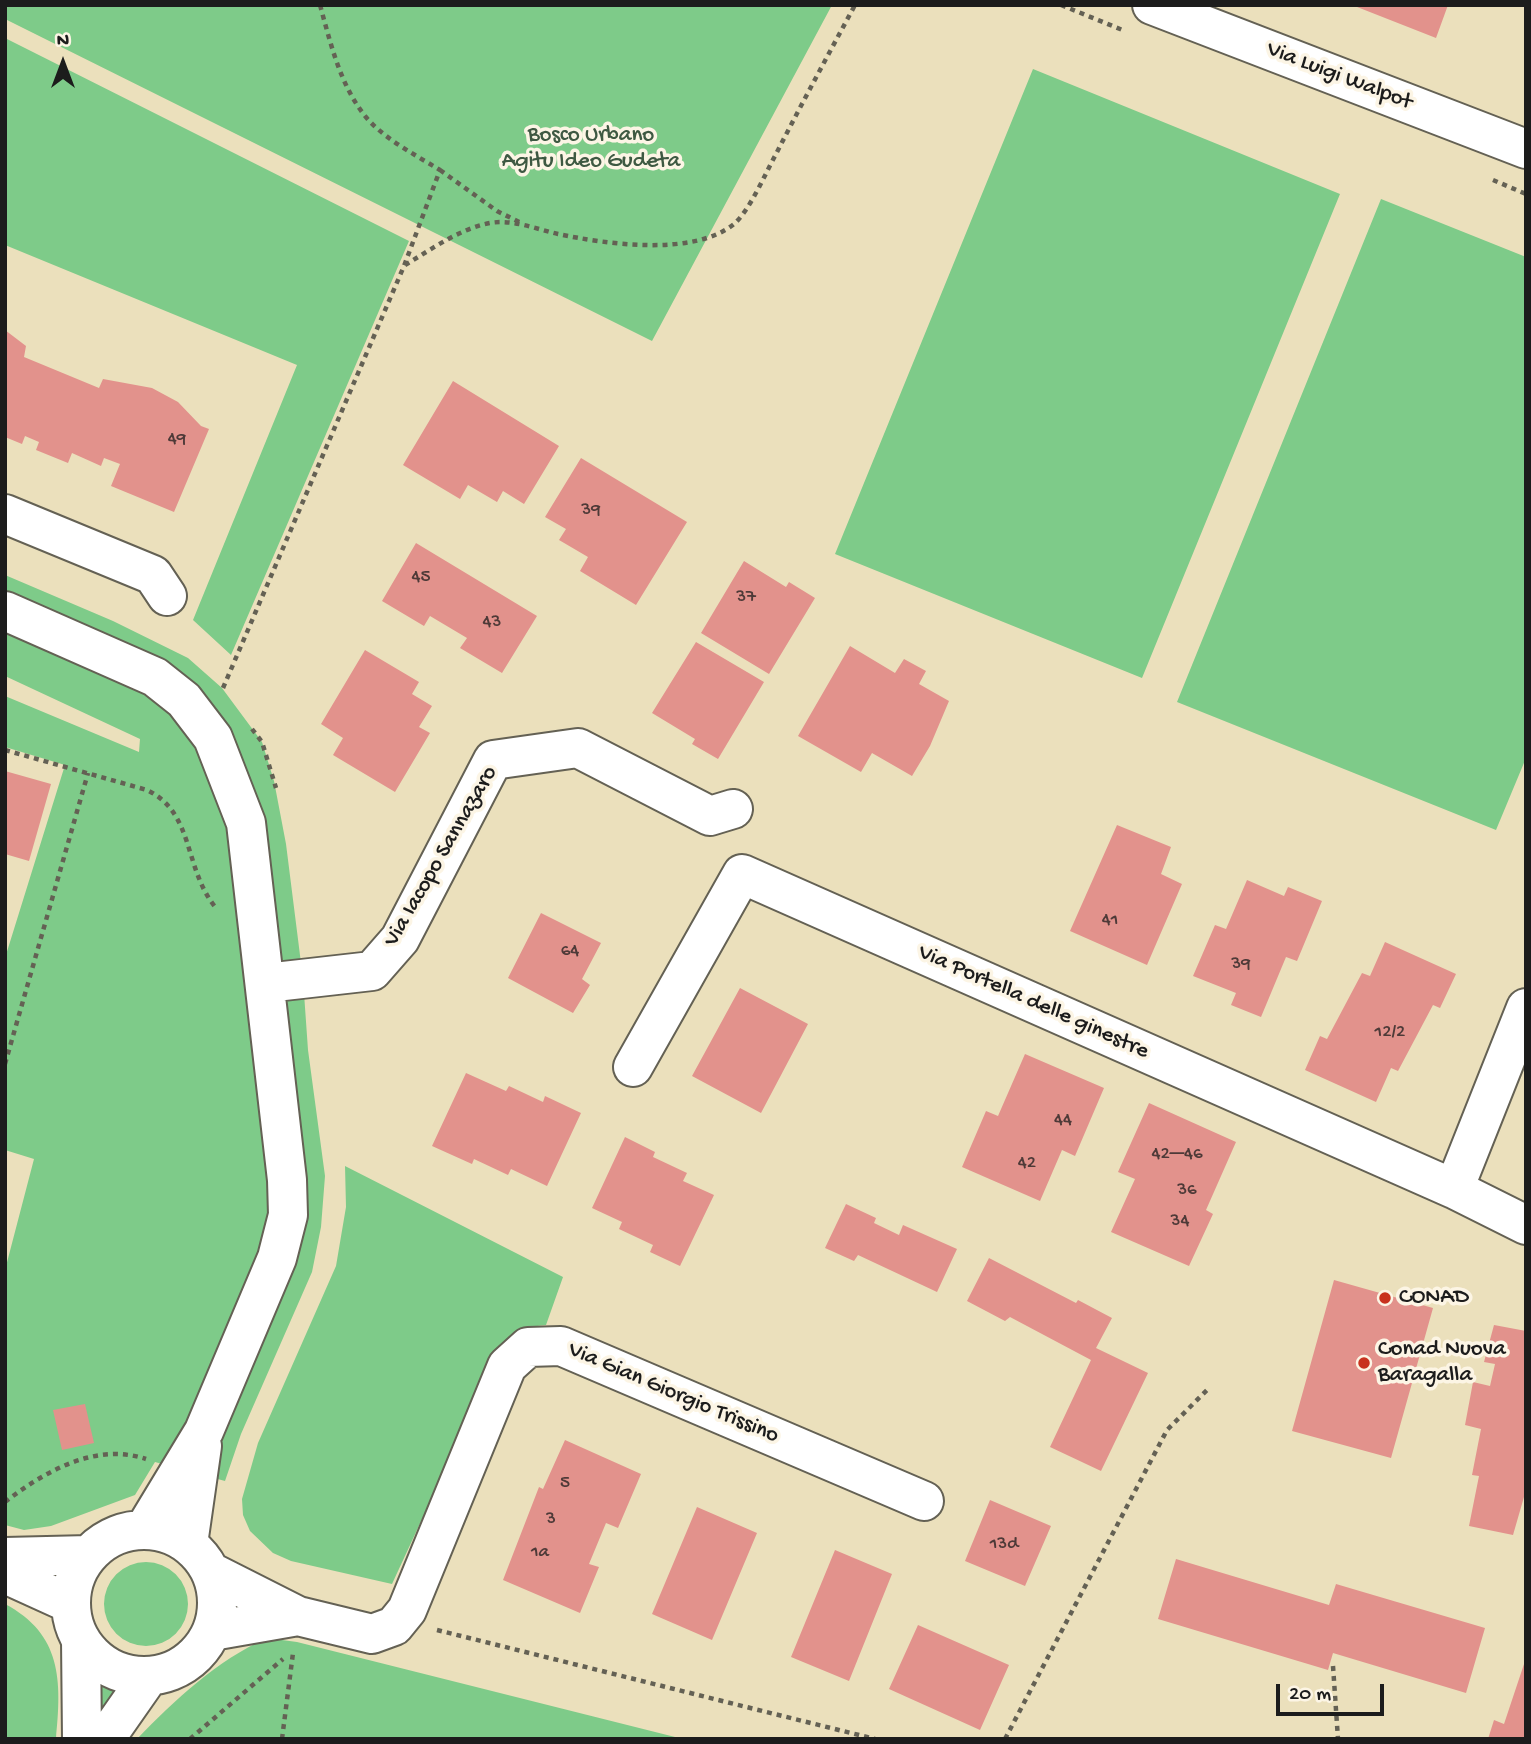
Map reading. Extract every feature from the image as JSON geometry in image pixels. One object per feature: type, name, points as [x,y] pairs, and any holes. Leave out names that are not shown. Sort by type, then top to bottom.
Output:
[{"type":"street","name":"Via Luigi Walpot","points":[[1152,5],[1526,149]]},
{"type":"street","points":[[5,514],[153,575],[167,596]]},
{"type":"street","points":[[5,611],[155,677],[184,700],[213,738],[232,780],[246,822],[266,983],[287,1180],[288,1215],[277,1258],[204,1431],[144,1530]]},
{"type":"street","name":"Via Iacopo Sannazaro","points":[[266,983],[372,971],[400,939],[494,760],[578,748],[710,816],[733,809]]},
{"type":"street","name":"Via Portella delle ginestre","points":[[632,1067],[742,874],[1454,1189],[1526,1225]]},
{"type":"street","points":[[1454,1189],[1526,1009]]},
{"type":"street","name":"Via Gian Giorgio Trissino","points":[[212,1631],[299,1639],[372,1634],[394,1626],[407,1610],[507,1366],[528,1347],[562,1346],[924,1501]]},
{"type":"street","points":[[199,1558],[204,1431]]},
{"type":"street","points":[[5,1574],[76,1622],[93,1656],[110,1668],[129,1675],[167,1673],[195,1656],[212,1631],[217,1612],[217,1592],[199,1558],[167,1534],[144,1530],[124,1534],[104,1542],[89,1555],[73,1587],[76,1622],[82,1739]]},
{"type":"street","points":[[5,1557],[89,1555]]},
{"type":"street","name":"Via Gian Giorgio Trissino","points":[[199,1558],[299,1639]]},
{"type":"street","points":[[105,1739],[149,1676]]},
{"type":"path","points":[[320,5],[334,59],[362,112],[396,143],[440,170],[496,211],[523,224]]},
{"type":"path","points":[[404,266],[456,235],[492,223],[523,224],[614,243],[667,245],[700,240],[734,223],[756,192],[855,5]]},
{"type":"path","points":[[222,688],[404,266],[440,170]]},
{"type":"path","points":[[5,750],[146,790],[164,799],[176,813],[198,880],[220,912],[257,911]]},
{"type":"path","points":[[5,1064],[88,773]]},
{"type":"path","points":[[1005,1739],[1167,1430],[1209,1388]]},
{"type":"path","points":[[5,1502],[53,1470],[79,1459],[132,1455],[176,1476]]},
{"type":"path","points":[[423,1627],[875,1739]]},
{"type":"path","points":[[190,1739],[299,1639]]},
{"type":"path","points":[[282,1739],[299,1639]]},
{"type":"path","points":[[1334,1666],[1339,1739]]},
{"type":"green space","name":"Bosco Urbano Agitu Ideo Gudeta","points":[[5,5],[832,5],[652,341],[5,19]]},
{"type":"green space","points":[[5,38],[409,241],[231,655],[193,620],[297,365],[5,245]]},
{"type":"green space","points":[[1033,69],[1340,194],[1142,678],[835,554]]},
{"type":"green space","points":[[1381,199],[1526,257],[1526,758],[1496,830],[1177,702]]},
{"type":"green space","points":[[5,575],[113,621],[188,658],[222,688],[262,742],[274,781],[286,844],[303,979],[308,1050],[325,1176],[321,1227],[312,1272],[241,1434],[225,1481],[155,1462],[135,1495],[51,1526],[24,1530],[5,1525],[5,1270],[34,1159],[5,1150],[5,958],[65,765],[5,747],[5,696],[139,752],[140,739],[5,676]]},
{"type":"green space","points":[[345,1166],[563,1277],[546,1325],[520,1328],[503,1344],[392,1584],[291,1561],[273,1553],[250,1531],[243,1515],[242,1499],[258,1443],[336,1266],[346,1207]]},
{"type":"green space","points":[[146,1562],[162,1565],[176,1574],[185,1588],[188,1604],[185,1620],[176,1634],[162,1643],[146,1646],[130,1643],[116,1634],[107,1620],[104,1604],[107,1588],[116,1574],[130,1565]]},
{"type":"green space","points":[[5,1604],[24,1616],[48,1645],[58,1679],[56,1739],[5,1739]]},
{"type":"green space","points":[[267,1638],[297,1642],[683,1739],[137,1739],[197,1682],[248,1647]]},
{"type":"green space","points":[[93,1677],[122,1689],[93,1732]]},
{"type":"building","points":[[1352,5],[1448,5],[1436,38]]},
{"type":"building","points":[[5,330],[26,346],[24,357],[99,388],[103,379],[152,388],[178,402],[201,426],[209,429],[174,512],[111,486],[120,464],[104,458],[101,466],[72,453],[68,463],[36,450],[39,442],[25,436],[22,444],[5,437]]},
{"type":"building","points":[[453,381],[559,446],[524,504],[503,491],[497,502],[468,485],[460,499],[403,465]]},
{"type":"building","points":[[581,458],[687,522],[636,605],[580,571],[588,557],[559,540],[566,529],[545,517]]},
{"type":"building","points":[[416,543],[537,616],[502,673],[460,648],[467,638],[430,616],[424,626],[382,601]]},
{"type":"building","points":[[744,561],[786,587],[789,582],[815,598],[769,674],[701,633]]},
{"type":"building","points":[[696,642],[764,682],[718,759],[692,744],[695,739],[652,713]]},
{"type":"building","points":[[850,646],[895,673],[904,659],[926,671],[919,684],[949,701],[930,746],[912,776],[872,753],[861,772],[798,736]]},
{"type":"building","points":[[365,650],[419,682],[412,694],[432,706],[419,727],[430,733],[395,792],[333,755],[343,738],[321,724]]},
{"type":"building","points":[[5,771],[51,784],[29,861],[5,854]]},
{"type":"building","points":[[1117,825],[1171,847],[1161,874],[1182,884],[1147,965],[1070,931]]},
{"type":"building","points":[[1247,880],[1284,896],[1288,887],[1322,901],[1297,961],[1286,957],[1261,1017],[1231,1005],[1236,993],[1193,976],[1215,925],[1226,929]]},
{"type":"building","points":[[541,913],[601,943],[582,979],[590,985],[573,1013],[508,978]]},
{"type":"building","points":[[1385,942],[1456,974],[1440,1008],[1433,1005],[1398,1071],[1391,1068],[1376,1102],[1305,1070],[1320,1036],[1327,1039],[1362,973],[1370,976]]},
{"type":"building","points":[[740,988],[808,1024],[761,1113],[692,1076]]},
{"type":"building","points":[[1025,1054],[1104,1088],[1075,1156],[1062,1150],[1040,1201],[962,1167],[986,1111],[998,1116]]},
{"type":"building","points":[[466,1073],[506,1091],[509,1086],[543,1102],[545,1096],[581,1113],[547,1186],[511,1169],[508,1175],[474,1159],[472,1164],[432,1146]]},
{"type":"building","points":[[1149,1103],[1236,1142],[1206,1210],[1213,1214],[1189,1266],[1111,1232],[1135,1179],[1118,1172]]},
{"type":"building","points":[[625,1137],[655,1152],[653,1157],[687,1173],[683,1181],[714,1195],[680,1266],[650,1252],[653,1245],[619,1229],[622,1222],[592,1208]]},
{"type":"building","points":[[846,1204],[876,1218],[874,1223],[899,1235],[903,1225],[957,1249],[937,1292],[858,1255],[854,1261],[825,1248]]},
{"type":"building","points":[[989,1258],[1076,1303],[1078,1300],[1112,1318],[1096,1348],[1148,1373],[1101,1471],[1050,1447],[1091,1360],[1010,1317],[1005,1321],[967,1301]]},
{"type":"building","name":"Conad Nuova Baragalla","points":[[1334,1280],[1433,1308],[1391,1458],[1292,1431]]},
{"type":"building","points":[[1494,1325],[1526,1331],[1526,1490],[1513,1535],[1469,1526],[1479,1476],[1472,1475],[1481,1429],[1465,1425],[1473,1382],[1490,1386],[1495,1364],[1484,1362]]},
{"type":"building","points":[[85,1404],[94,1443],[62,1450],[53,1410]]},
{"type":"building","points":[[565,1440],[641,1474],[618,1528],[606,1523],[589,1564],[599,1567],[580,1613],[503,1580],[539,1487],[543,1489]]},
{"type":"building","points":[[990,1500],[1051,1526],[1025,1586],[965,1561]]},
{"type":"building","points":[[697,1507],[757,1533],[712,1640],[652,1614]]},
{"type":"building","points":[[835,1550],[892,1574],[849,1681],[791,1657]]},
{"type":"building","points":[[1176,1559],[1329,1605],[1336,1584],[1485,1628],[1466,1693],[1333,1653],[1328,1670],[1158,1619]]},
{"type":"building","points":[[918,1625],[1009,1665],[980,1730],[889,1689]]},
{"type":"building","points":[[1525,1661],[1526,1739],[1488,1739],[1494,1720],[1504,1724]]},
{"type":"place","name":"CONAD","points":[[1385,1298]]},
{"type":"place","name":"Conad Nuova Baragalla","points":[[1364,1363]]}]
